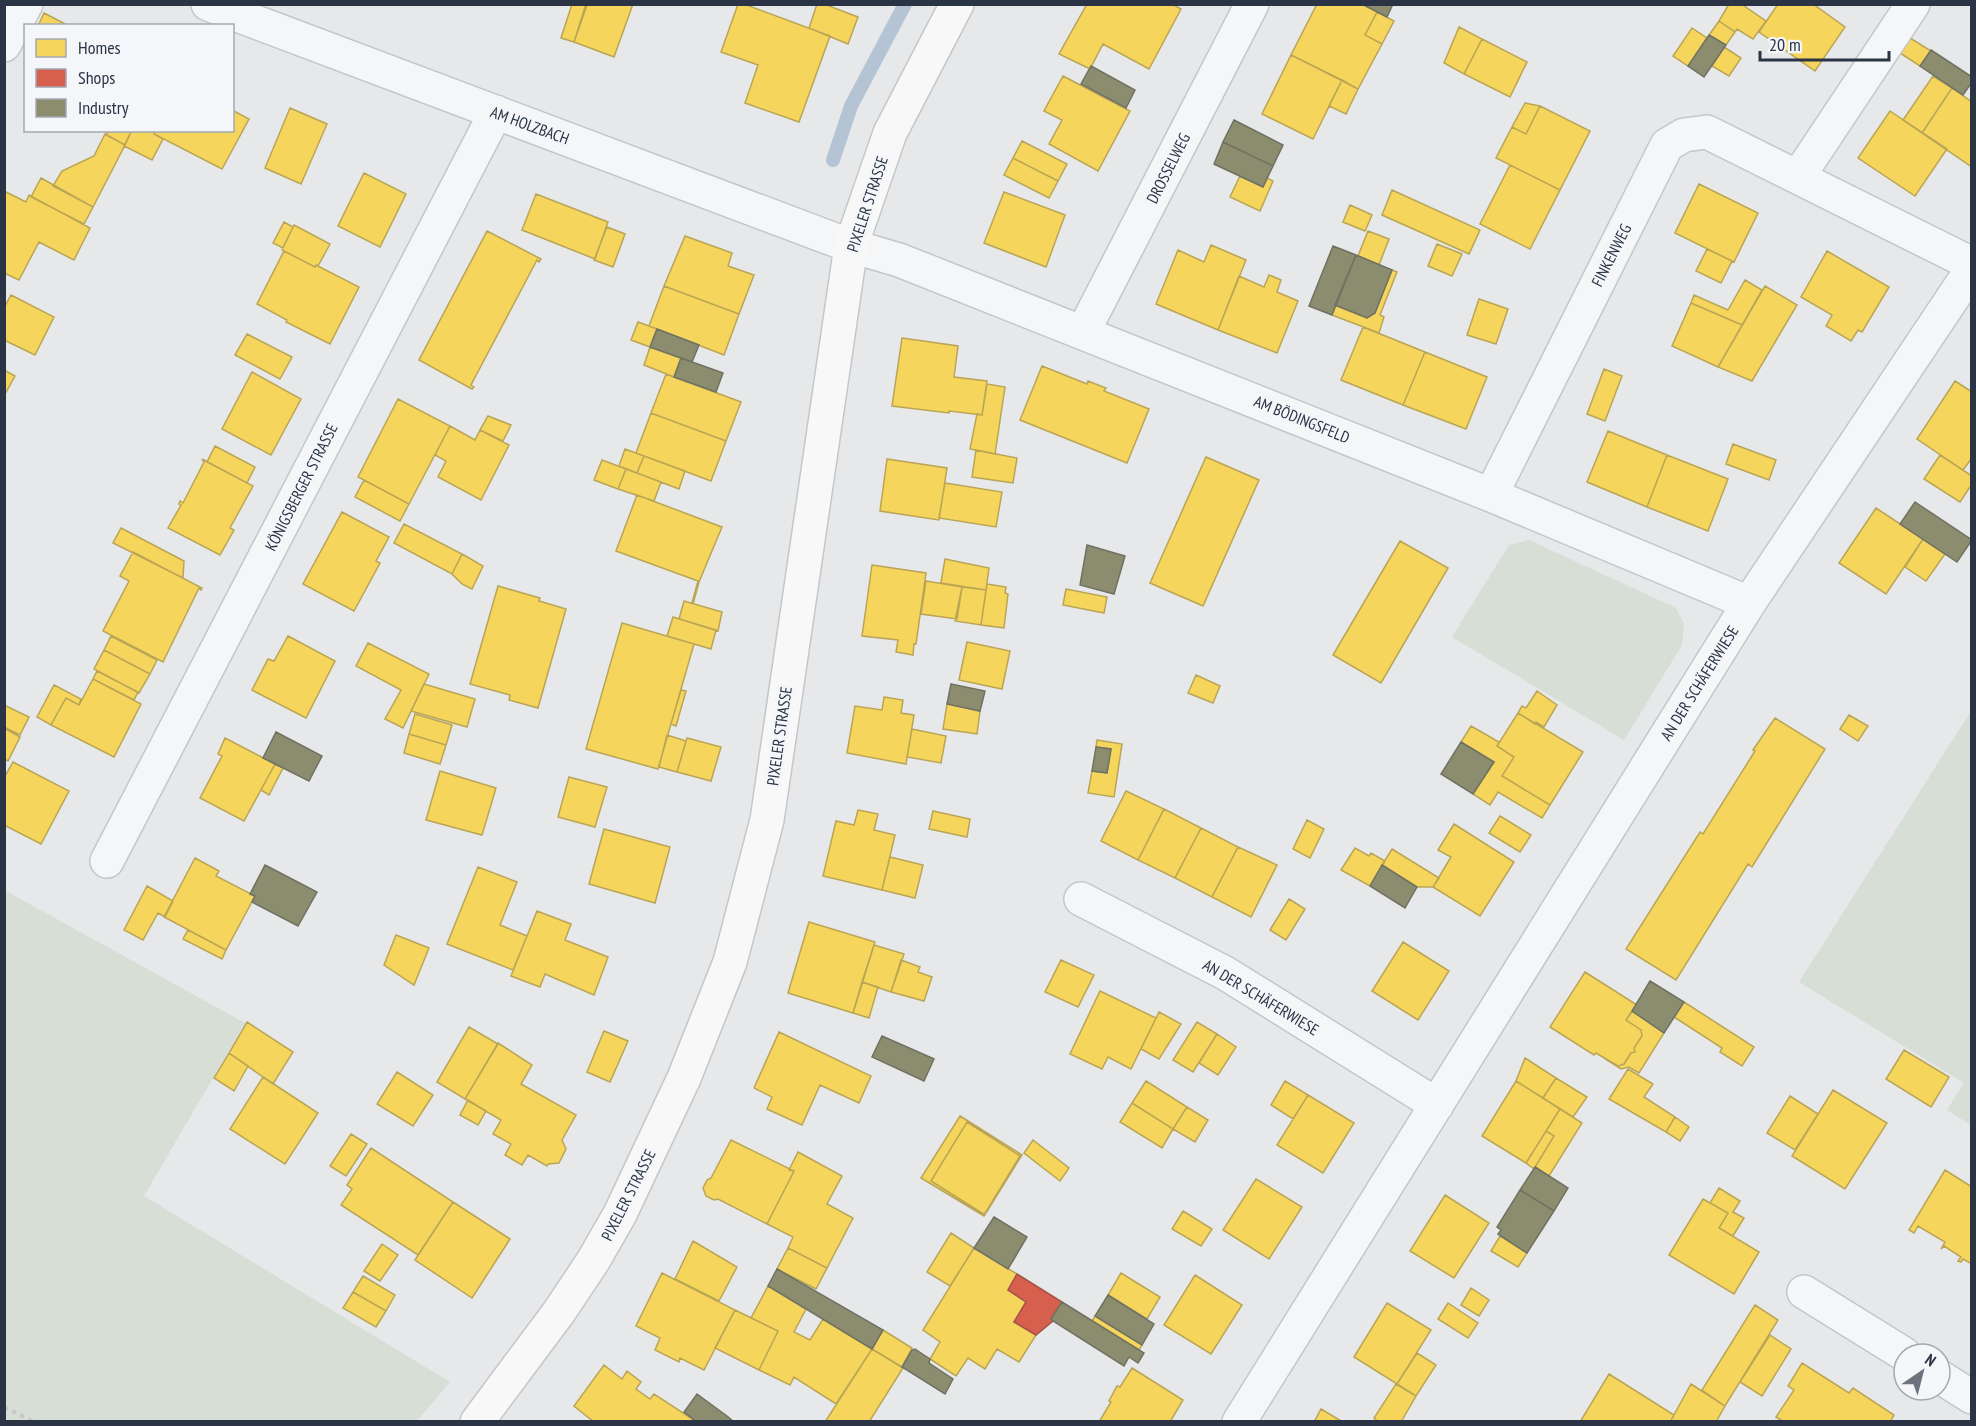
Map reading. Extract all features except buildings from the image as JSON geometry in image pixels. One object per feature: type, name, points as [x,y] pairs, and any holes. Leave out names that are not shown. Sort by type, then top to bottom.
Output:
[{"type":"main road","name":"PIXELER STRASSE","points":[[477,1422],[559,1312],[593,1261],[620,1214],[684,1078],[730,962],[767,820],[851,246],[890,133],[957,4]]},
{"type":"street","points":[[4,45],[26,4]]},
{"type":"street","name":"AM HOLZBACH","points":[[208,4],[851,246]]},
{"type":"street","name":"DROSSELWEG","points":[[1083,332],[1252,4]]},
{"type":"street","points":[[1797,177],[1912,4]]},
{"type":"street","name":"KÖNIGSBERGER STRASSE","points":[[107,861],[496,112]]},
{"type":"street","name":"FINKENWEG","points":[[1491,495],[1667,145],[1684,135],[1707,132],[1971,267]]},
{"type":"street","name":"AM BÖDINGSFELD","points":[[851,246],[899,260],[1083,332],[1491,495],[1749,603]]},
{"type":"street","name":"AN DER SCHÄFERWIESE","points":[[1239,1422],[1749,603],[1971,267]]},
{"type":"street","name":"AN DER SCHÄFERWIESE","points":[[1080,899],[1225,973],[1437,1105]]},
{"type":"street","points":[[1804,1292],[1892,1347]]},
{"type":"street","points":[[1952,1385],[1971,1397]]},
{"type":"path","points":[[4,1407],[34,1422]]},
{"type":"shaded area","points":[[1529,540],[1676,608],[1684,624],[1682,645],[1624,740],[1452,637],[1509,545]]},
{"type":"shaded area","points":[[1971,711],[1971,1125],[1947,1110],[1964,1083],[1799,982]]},
{"type":"shaded area","points":[[4,890],[245,1023],[144,1196],[450,1382],[417,1421],[5,1421]]},
{"type":"waterway","points":[[833,160],[851,106],[905,4]]}]
